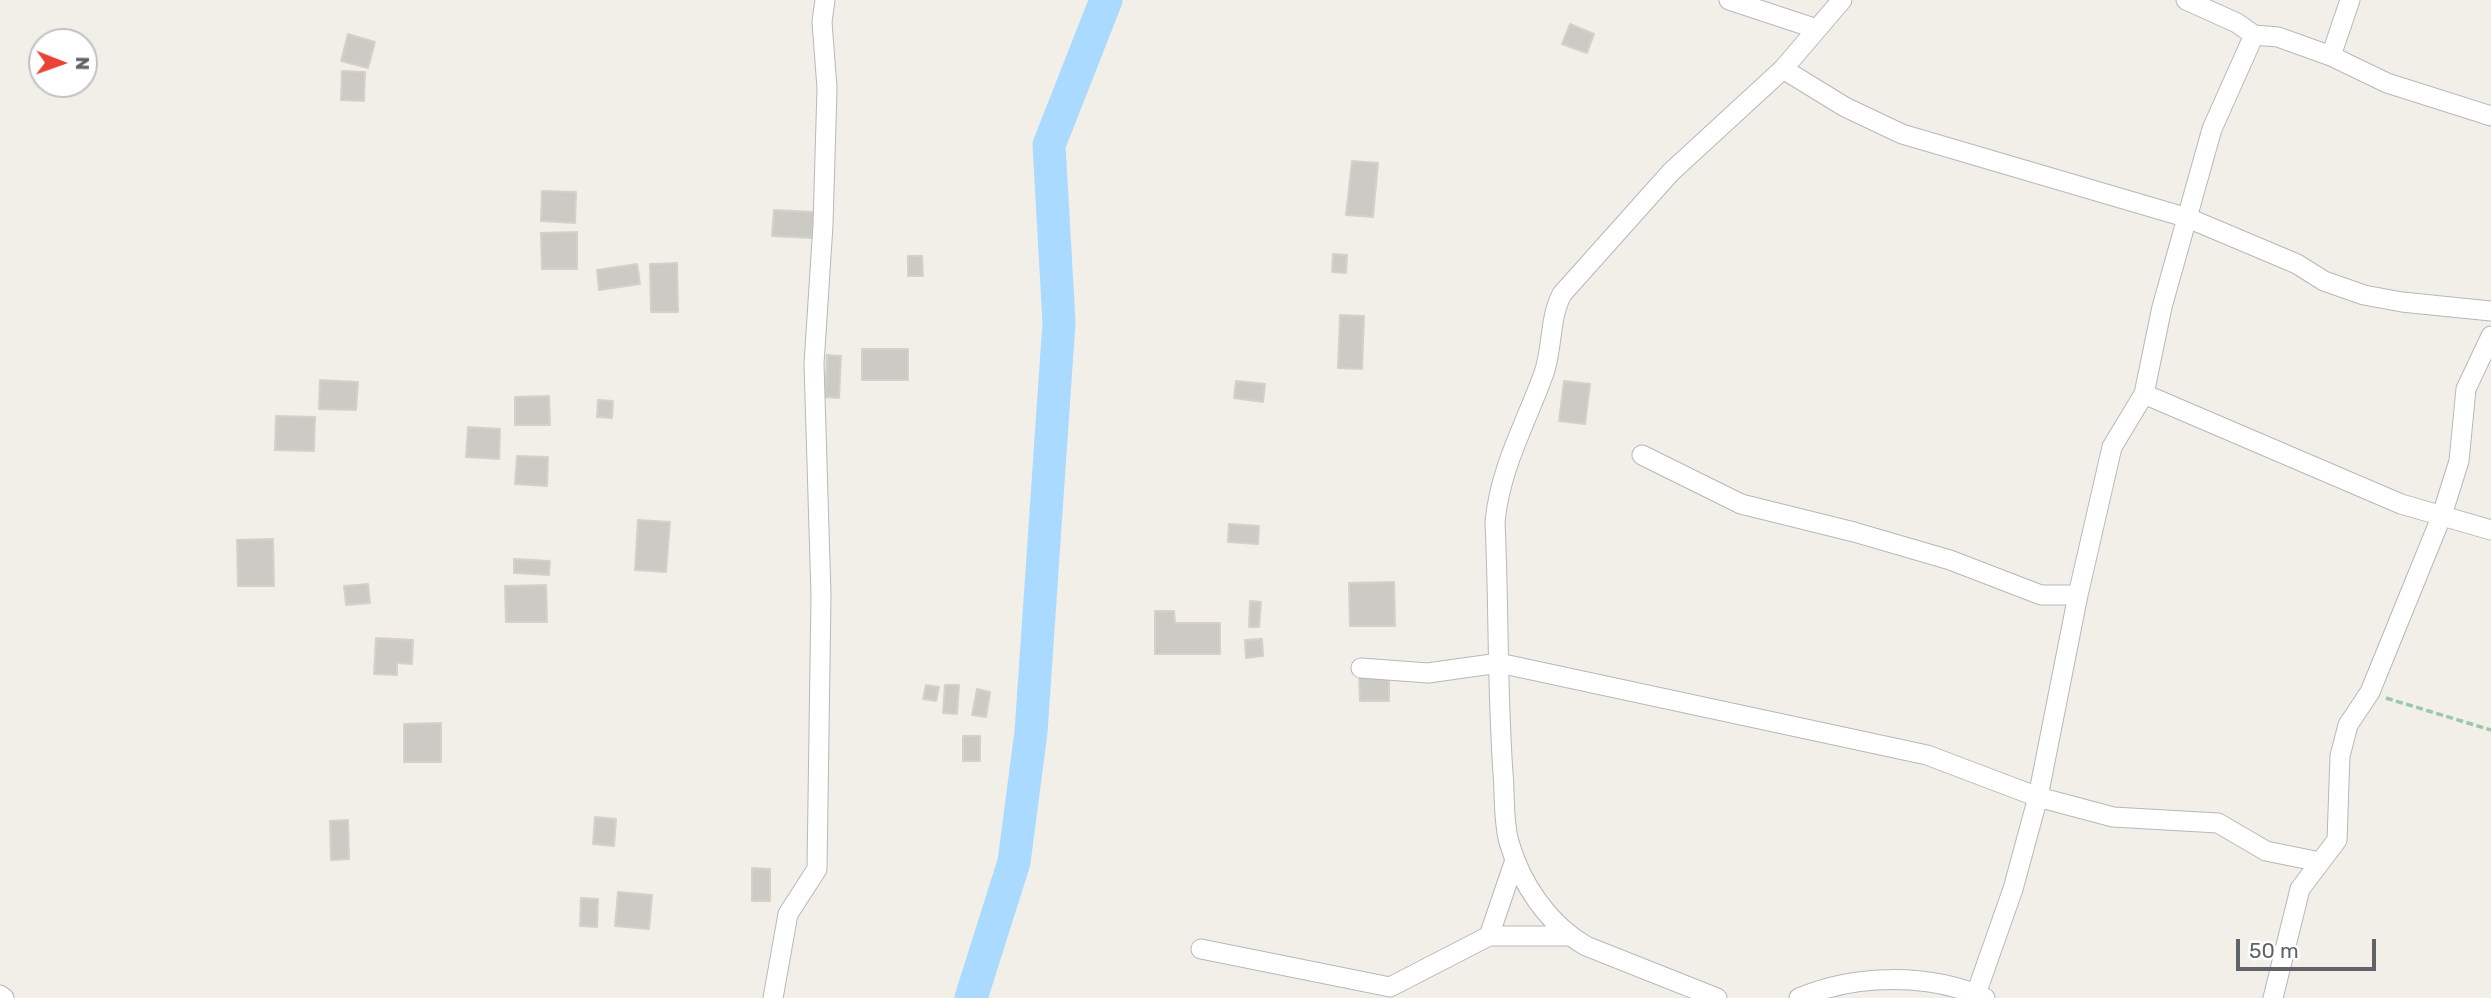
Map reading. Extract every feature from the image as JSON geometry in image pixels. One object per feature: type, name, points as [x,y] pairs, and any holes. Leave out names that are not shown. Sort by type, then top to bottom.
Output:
[{"type":"street","points":[[773,998],[788,914],[817,869],[821,595],[814,364],[823,225],[827,88],[822,22],[825,0]]},
{"type":"street","points":[[1729,0],[1817,29]]},
{"type":"street","points":[[1713,997],[1586,946],[1568,936],[1530,891],[1515,860],[1505,814],[1495,522],[1497,495],[1545,370],[1556,307],[1575,279],[1671,172],[1783,69],[1842,0]]},
{"type":"street","points":[[2186,0],[2237,23],[2254,35],[2278,37],[2331,56],[2387,83],[2491,116]]},
{"type":"street","points":[[2331,56],[2350,0]]},
{"type":"street","points":[[1799,998],[1820,989],[1844,984],[1909,980],[1935,983],[1981,996],[2038,797],[2078,595],[2112,447],[2144,394],[2162,307],[2212,130],[2254,35]]},
{"type":"street","points":[[1783,69],[1845,107],[1902,134],[2188,218],[2297,264],[2324,281],[2364,295],[2431,307],[2491,311]]},
{"type":"street","points":[[2273,998],[2300,889],[2337,840],[2340,756],[2348,725],[2370,692],[2442,515],[2459,461],[2466,388],[2491,337]]},
{"type":"street","points":[[2144,394],[2401,504],[2491,530]]},
{"type":"street","points":[[1642,455],[1741,504],[1938,557],[2041,595],[2078,595]]},
{"type":"street","points":[[1361,668],[1428,673],[1499,663],[1927,755],[2038,797],[2113,817],[2218,823],[2266,851],[2320,862]]},
{"type":"street","points":[[1489,936],[1515,860]]},
{"type":"street","points":[[1201,949],[1390,987],[1489,936],[1568,936]]},
{"type":"path","points":[[2370,692],[2491,730]]},
{"type":"building","points":[[1570,24],[1594,34],[1587,53],[1562,44]]},
{"type":"building","points":[[348,34],[375,42],[368,68],[341,61]]},
{"type":"building","points":[[342,71],[365,72],[364,101],[341,100]]},
{"type":"building","points":[[1352,161],[1378,163],[1373,217],[1346,215]]},
{"type":"building","points":[[542,191],[576,192],[575,223],[541,221]]},
{"type":"building","points":[[774,210],[814,212],[812,238],[772,236]]},
{"type":"building","points":[[577,232],[577,269],[542,269],[541,233]]},
{"type":"building","points":[[1333,254],[1347,255],[1346,273],[1332,272]]},
{"type":"building","points":[[908,256],[922,256],[923,276],[908,276]]},
{"type":"building","points":[[677,263],[678,312],[651,312],[650,264]]},
{"type":"building","points":[[637,264],[640,284],[599,290],[597,270]]},
{"type":"building","points":[[1340,315],[1364,316],[1362,369],[1338,368]]},
{"type":"building","points":[[862,349],[908,349],[908,380],[862,380]]},
{"type":"building","points":[[827,355],[841,356],[839,398],[825,397]]},
{"type":"building","points":[[320,380],[358,382],[356,410],[319,409]]},
{"type":"building","points":[[1236,381],[1265,384],[1263,402],[1234,398]]},
{"type":"building","points":[[1564,381],[1590,384],[1585,424],[1559,421]]},
{"type":"building","points":[[549,396],[550,425],[515,425],[515,397]]},
{"type":"building","points":[[598,400],[613,401],[612,418],[597,417]]},
{"type":"building","points":[[276,416],[315,417],[314,451],[275,450]]},
{"type":"building","points":[[468,427],[500,429],[499,459],[466,457]]},
{"type":"building","points":[[517,456],[548,457],[547,486],[515,484]]},
{"type":"building","points":[[638,520],[670,522],[666,572],[635,570]]},
{"type":"building","points":[[1229,524],[1259,526],[1258,544],[1228,542]]},
{"type":"building","points":[[273,539],[274,586],[238,586],[237,540]]},
{"type":"building","points":[[514,559],[550,561],[549,575],[514,573]]},
{"type":"building","points":[[1394,582],[1395,626],[1350,626],[1349,583]]},
{"type":"building","points":[[368,584],[370,603],[346,605],[344,586]]},
{"type":"building","points":[[546,585],[547,622],[506,622],[505,586]]},
{"type":"building","points":[[1250,601],[1261,602],[1259,627],[1249,627]]},
{"type":"building","points":[[1155,611],[1174,611],[1175,623],[1220,623],[1220,654],[1155,654]]},
{"type":"building","points":[[376,638],[413,640],[412,664],[397,663],[397,675],[374,674]]},
{"type":"building","points":[[1262,639],[1263,656],[1246,658],[1245,640]]},
{"type":"building","points":[[1389,674],[1389,701],[1360,701],[1359,675]]},
{"type":"building","points":[[926,685],[939,687],[936,701],[923,699]]},
{"type":"building","points":[[945,685],[959,685],[957,714],[943,713]]},
{"type":"building","points":[[977,689],[990,692],[986,717],[972,715]]},
{"type":"building","points":[[441,723],[441,762],[404,762],[404,724]]},
{"type":"building","points":[[963,736],[980,736],[980,761],[963,761]]},
{"type":"building","points":[[595,817],[616,819],[614,846],[593,844]]},
{"type":"building","points":[[348,820],[349,859],[331,860],[330,821]]},
{"type":"building","points":[[752,868],[770,869],[770,901],[752,901]]},
{"type":"building","points":[[618,892],[652,895],[649,929],[615,926]]},
{"type":"building","points":[[581,898],[598,899],[597,927],[580,926]]},
{"type":"waterway","points":[[971,998],[1014,862],[1031,732],[1059,322],[1049,145],[1106,0]]}]
